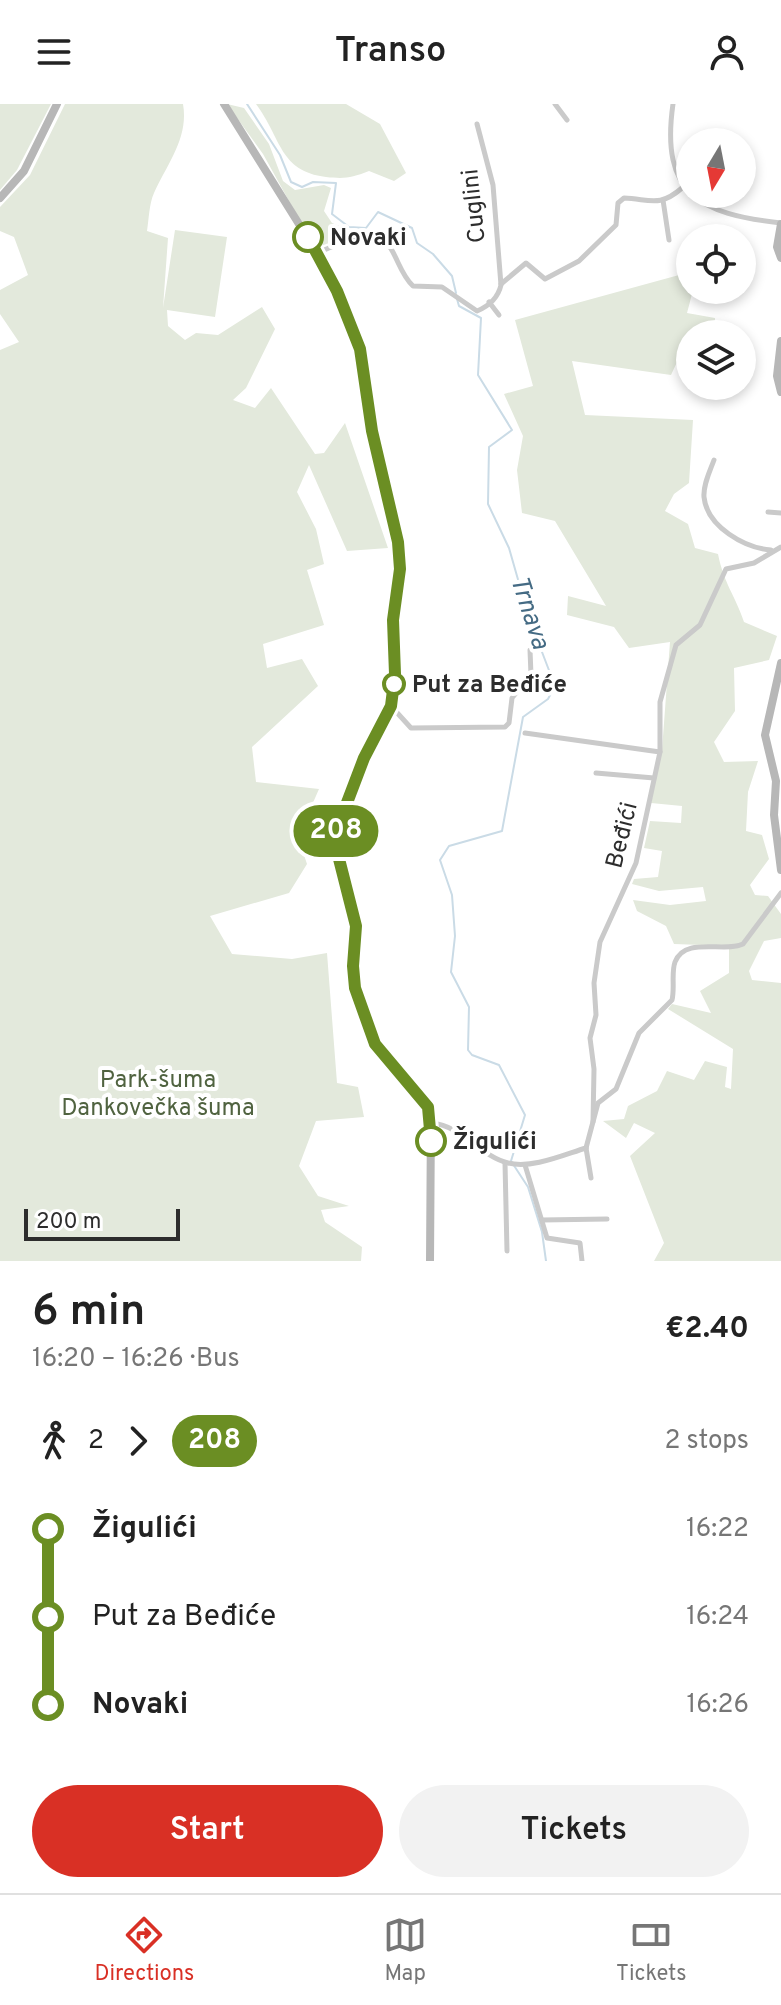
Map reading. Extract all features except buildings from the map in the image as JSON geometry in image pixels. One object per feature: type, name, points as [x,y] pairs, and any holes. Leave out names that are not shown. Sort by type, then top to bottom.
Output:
[{"type":"main road","points":[[0,198],[24,171],[57,104]]},
{"type":"main road","points":[[224,104],[317,253],[360,349],[372,431],[398,542],[400,569],[393,620],[395,674],[391,706],[360,766],[340,816],[336,843],[354,911],[353,966],[365,1022],[392,1066],[422,1097],[432,1123],[430,1261]]},
{"type":"main road","points":[[781,224],[777,247],[781,258]]},
{"type":"main road","points":[[781,341],[777,376],[781,392]]},
{"type":"main road","points":[[781,663],[765,735],[776,781],[774,815],[781,870]]},
{"type":"street","points":[[555,104],[567,120]]},
{"type":"street","points":[[673,104],[672,151],[676,166]]},
{"type":"street","name":"Cuglini","points":[[477,124],[493,185],[501,285]]},
{"type":"street","points":[[317,253],[348,240],[381,237],[389,243],[405,278],[413,286],[442,287],[477,311],[498,297],[501,285],[526,263],[545,279],[579,261],[616,225],[618,203],[624,198],[644,203],[663,200],[676,192]]},
{"type":"street","points":[[663,200],[669,240]]},
{"type":"street","points":[[707,208],[742,219],[781,224]]},
{"type":"street","points":[[489,302],[499,315]]},
{"type":"street","points":[[714,460],[704,494],[717,522],[743,542],[772,550],[781,547]]},
{"type":"street","points":[[768,512],[781,513]]},
{"type":"street","name":"Beđići","points":[[593,1122],[594,1069],[590,1038],[596,1015],[594,983],[597,952],[636,863],[660,752],[660,702],[676,645],[700,625],[726,569],[754,563],[772,550]]},
{"type":"street","points":[[391,706],[411,728],[505,727],[509,723],[512,698],[531,675],[530,650],[533,649]]},
{"type":"street","points":[[525,733],[599,746],[660,752]]},
{"type":"street","points":[[596,773],[654,778]]},
{"type":"street","points":[[591,1178],[586,1148],[598,1103],[616,1089],[639,1033],[672,1000],[674,968],[680,953],[693,947],[734,949],[743,944],[781,893]]},
{"type":"street","points":[[432,1123],[450,1128],[509,1163],[525,1165],[586,1148]]},
{"type":"street","points":[[507,1251],[509,1163]]},
{"type":"street","points":[[525,1165],[547,1238],[580,1243],[582,1261]]},
{"type":"street","points":[[542,1220],[607,1219]]},
{"type":"green space","points":[[0,104],[51,104],[17,170],[0,190]]},
{"type":"green space","name":"Park-šuma Dankovečka šuma","points":[[65,104],[183,104],[180,139],[152,197],[147,231],[168,238],[163,308],[175,230],[227,237],[215,317],[167,310],[168,326],[185,340],[196,333],[218,335],[262,307],[275,329],[246,388],[233,400],[255,408],[271,388],[315,454],[324,453],[345,423],[388,548],[347,551],[309,465],[297,492],[316,529],[324,564],[307,570],[324,625],[263,644],[267,668],[302,659],[318,686],[252,747],[256,782],[319,789],[298,837],[307,864],[289,893],[210,916],[232,954],[292,959],[327,953],[337,1083],[358,1087],[364,1117],[316,1121],[299,1166],[318,1196],[349,1206],[321,1210],[325,1222],[362,1247],[361,1261],[0,1261],[0,350],[19,342],[0,314],[0,290],[28,275],[14,237],[0,231],[0,207],[30,175]]},
{"type":"green space","points":[[227,104],[244,108],[269,144],[283,181],[295,190],[324,185],[331,188],[324,211],[332,223],[357,233],[315,248],[263,154]]},
{"type":"green space","points":[[256,104],[346,104],[380,124],[406,173],[394,181],[369,171],[343,178],[311,174],[290,160]]},
{"type":"green space","points":[[676,276],[676,304],[689,304],[687,313],[715,318],[676,320],[676,364],[671,375],[572,361],[585,415],[693,420],[689,483],[674,494],[665,511],[688,524],[695,548],[718,554],[744,622],[777,636],[769,660],[734,668],[735,711],[714,742],[724,762],[758,761],[748,792],[746,831],[762,835],[769,859],[750,885],[755,895],[768,896],[781,914],[781,938],[764,941],[749,971],[752,980],[781,983],[781,1261],[654,1261],[664,1243],[630,1156],[655,1133],[634,1123],[626,1138],[603,1121],[624,1119],[628,1106],[657,1091],[667,1071],[694,1080],[705,1061],[727,1067],[725,1087],[731,1089],[733,1049],[668,1009],[672,1004],[711,1013],[700,991],[729,973],[729,946],[674,944],[666,926],[637,911],[633,900],[670,905],[706,901],[703,887],[659,891],[632,884],[634,879],[658,877],[662,851],[644,848],[650,821],[681,823],[682,806],[651,803],[662,750],[670,642],[629,648],[614,627],[567,615],[568,596],[606,606],[555,521],[522,513],[517,470],[523,436],[504,394],[533,386],[515,320]]},
{"type":"waterway","name":"Trnava","points":[[247,104],[280,155],[291,182],[302,187],[313,182],[336,183],[332,214],[349,227],[366,228],[378,212],[412,228],[417,243],[433,254],[452,276],[456,293]]},
{"type":"waterway","name":"Trnava","points":[[457,299],[459,306],[481,318],[478,375],[512,430],[489,447],[488,504],[509,548],[529,618],[555,686],[548,699],[523,717],[502,831],[449,846],[440,860],[452,895],[455,936],[451,972],[469,1007],[468,1050],[472,1055],[499,1065],[525,1115],[511,1161],[528,1187],[542,1232],[546,1261]]},
{"type":"bus line","name":"208","points":[[308,237],[337,291],[365,367],[372,431],[398,542],[400,569],[393,620],[394,694],[385,719],[370,743],[337,829],[338,855],[356,926],[355,988],[375,1044],[428,1107],[431,1141]]},
{"type":"place","name":"Novaki","points":[[308,237]]},
{"type":"place","name":"Put za Beđiće","points":[[394,684]]},
{"type":"place","name":"Žigulići","points":[[431,1141]]}]
